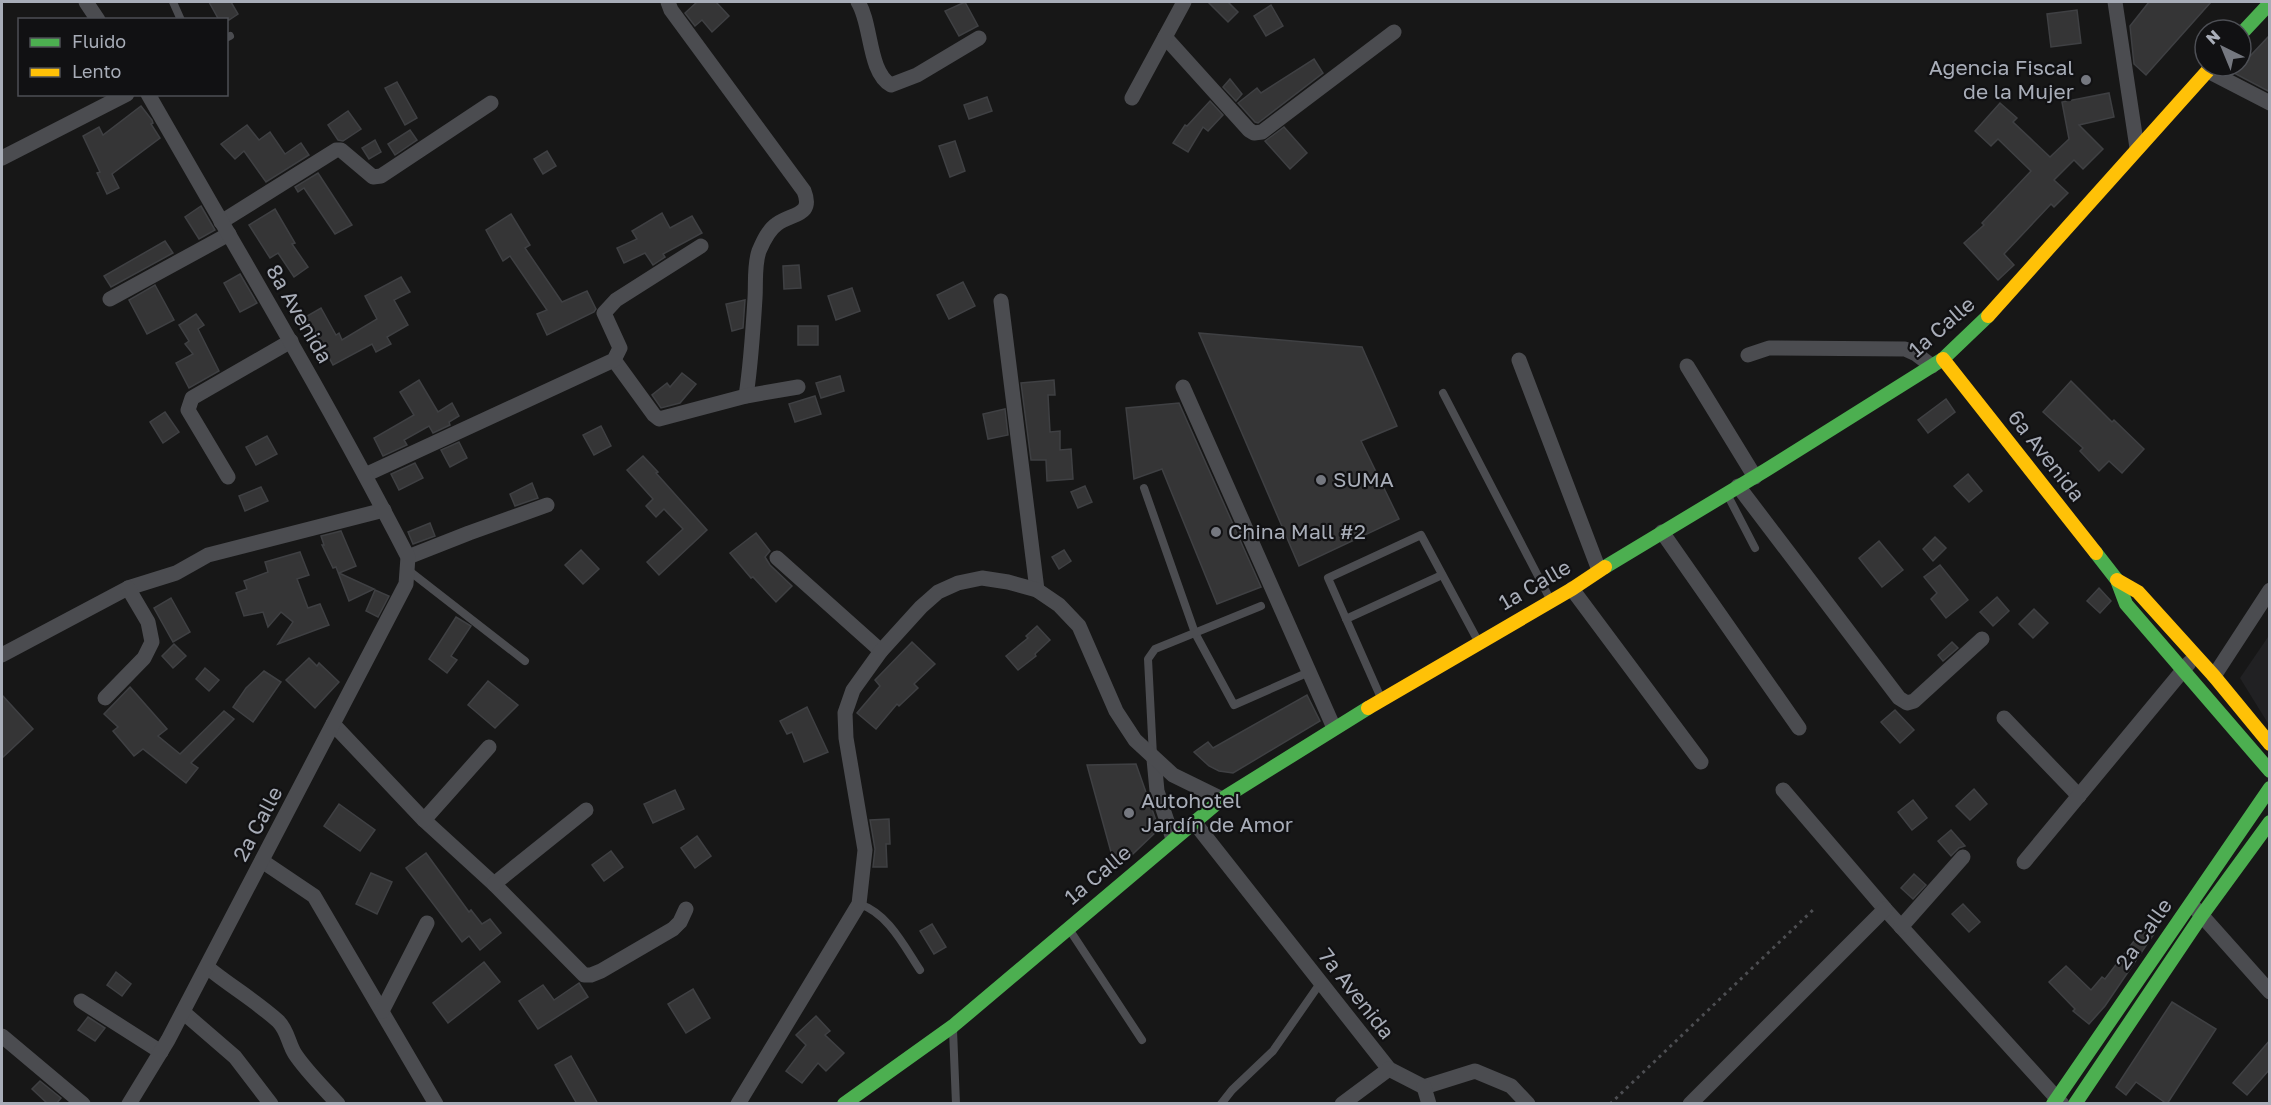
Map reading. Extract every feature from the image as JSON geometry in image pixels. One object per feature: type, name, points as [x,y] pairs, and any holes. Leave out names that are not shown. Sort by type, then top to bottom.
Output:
[{"type":"main road","points":[[2253,21],[2270,3]]},
{"type":"main road","name":"1a Calle","points":[[844,1104],[953,1026],[1222,799],[1334,728],[1572,589],[1599,570],[1755,477],[1937,363],[2001,303],[2201,78]]},
{"type":"main road","name":"6a Avenida","points":[[1937,363],[2117,580],[2126,604],[2270,771]]},
{"type":"main road","name":"6a Avenida","points":[[2117,580],[2138,592],[2214,676],[2270,744]]},
{"type":"main road","name":"2a Calle","points":[[2057,1102],[2270,788]]},
{"type":"main road","name":"2a Calle","points":[[2075,1104],[2202,915],[2268,828]]},
{"type":"street","points":[[86,2],[97,18]]},
{"type":"street","points":[[668,2],[671,10],[804,191],[807,200],[806,207],[800,213],[776,225],[765,239],[758,255],[752,356],[746,396]]},
{"type":"street","points":[[858,2],[864,12],[878,70],[884,81],[891,85],[917,75],[979,38]]},
{"type":"street","points":[[1132,98],[1184,2]]},
{"type":"street","points":[[2115,2],[2137,148]]},
{"type":"street","points":[[1165,37],[1249,130],[1258,133],[1394,32]]},
{"type":"street","points":[[2227,78],[2270,103]]},
{"type":"street","points":[[2,158],[123,96]]},
{"type":"street","name":"8a Avenida","points":[[149,96],[291,341],[384,510],[408,564]]},
{"type":"street","points":[[110,299],[225,228],[336,150],[341,150],[373,177],[381,177],[490,103]]},
{"type":"street","points":[[365,475],[614,360],[620,348],[606,321],[604,314],[606,309],[616,300],[701,246]]},
{"type":"street","points":[[1001,301],[1037,590]]},
{"type":"street","points":[[228,477],[191,416],[188,410],[189,404],[198,392],[291,341]]},
{"type":"street","points":[[1748,355],[1769,348],[1905,349],[1937,363]]},
{"type":"street","points":[[614,360],[654,416],[659,419],[746,396],[798,387]]},
{"type":"street","points":[[1519,360],[1599,570]]},
{"type":"street","points":[[1687,366],[1755,477]]},
{"type":"street","points":[[1183,387],[1334,728]]},
{"type":"street","points":[[1732,489],[1899,698],[1907,703],[1914,701],[1982,639]]},
{"type":"street","points":[[408,564],[469,532],[547,505]]},
{"type":"street","points":[[2,655],[128,588],[176,573],[208,555],[384,510]]},
{"type":"street","points":[[1662,532],[1799,728]]},
{"type":"street","points":[[777,558],[881,651]]},
{"type":"street","name":"2a Calle","points":[[129,1104],[161,1052],[207,967],[406,584],[408,564]]},
{"type":"street","points":[[738,1104],[859,904],[865,850],[846,738],[845,713],[854,690],[881,651],[921,607],[938,592],[958,583],[982,578],[1037,590],[1059,605],[1079,626],[1116,711],[1135,740],[1173,775],[1222,799]]},
{"type":"street","points":[[105,698],[144,658],[153,642],[148,622],[128,588]]},
{"type":"street","points":[[1572,589],[1701,762]]},
{"type":"street","points":[[2214,676],[2270,590]]},
{"type":"street","points":[[2024,862],[2195,655]]},
{"type":"street","points":[[2004,718],[2079,796]]},
{"type":"street","points":[[333,724],[424,820],[494,884],[584,975],[601,971],[673,929],[680,922],[686,909]]},
{"type":"street","points":[[424,820],[489,747]]},
{"type":"street","points":[[1154,759],[1157,791],[1173,839]]},
{"type":"street","points":[[1784,790],[1885,909],[2057,1102]]},
{"type":"street","points":[[494,884],[586,810]]},
{"type":"street","name":"7a Avenida","points":[[1194,822],[1389,1069],[1424,1087]]},
{"type":"street","points":[[1901,927],[1963,857]]},
{"type":"street","points":[[262,861],[314,896],[436,1104]]},
{"type":"street","points":[[2190,904],[2270,992]]},
{"type":"street","points":[[1690,1104],[1885,909]]},
{"type":"street","points":[[382,1011],[427,923]]},
{"type":"street","points":[[207,967],[279,1022],[294,1052],[338,1104]]},
{"type":"street","points":[[81,1001],[161,1052]]},
{"type":"street","points":[[183,1012],[235,1057],[272,1104]]},
{"type":"street","points":[[2,1036],[83,1104]]},
{"type":"street","points":[[1342,1104],[1389,1069]]},
{"type":"street","points":[[1429,1104],[1424,1087],[1475,1071],[1512,1086],[1528,1104]]},
{"type":"lane","points":[[173,2],[180,18]]},
{"type":"lane","points":[[1443,393],[1550,600]]},
{"type":"lane","points":[[1144,488],[1196,633],[1234,705],[1309,672]]},
{"type":"lane","points":[[1732,489],[1735,507],[1755,548]]},
{"type":"lane","points":[[1382,700],[1328,578],[1421,535],[1478,642]]},
{"type":"lane","points":[[408,564],[525,661]]},
{"type":"lane","points":[[1346,619],[1442,574]]},
{"type":"lane","points":[[1154,759],[1148,660],[1155,649],[1261,606]]},
{"type":"lane","points":[[859,904],[868,907],[886,922],[920,970]]},
{"type":"lane","points":[[1068,928],[1143,1040]]},
{"type":"lane","points":[[1221,1104],[1232,1090],[1273,1051],[1321,982]]},
{"type":"lane","points":[[953,1026],[956,1104]]},
{"type":"path","points":[[1610,1104],[1815,909]]},
{"type":"shaded area","points":[[2268,637],[2270,638],[2269,725],[2240,678]]},
{"type":"building","points":[[209,2],[231,2],[238,14],[229,20],[218,18]]},
{"type":"building","points":[[697,2],[716,2],[729,16],[712,32],[702,20],[695,26],[685,13]]},
{"type":"building","points":[[965,2],[978,26],[959,36],[945,11]]},
{"type":"building","points":[[1208,2],[1228,2],[1238,12],[1228,22]]},
{"type":"building","points":[[2149,2],[2211,2],[2197,18],[2193,18],[2193,22],[2146,75],[2134,64],[2130,26]]},
{"type":"building","points":[[1271,5],[1283,26],[1266,36],[1254,16]]},
{"type":"building","points":[[2077,10],[2081,43],[2051,47],[2047,14]]},
{"type":"building","points":[[2270,35],[2270,92],[2243,78],[2253,78],[2253,53]]},
{"type":"building","points":[[1314,59],[1323,73],[1258,123],[1238,103],[1257,88],[1261,93]]},
{"type":"building","points":[[1230,79],[1242,94],[1236,101],[1223,87]]},
{"type":"building","points":[[397,82],[417,118],[405,125],[385,88]]},
{"type":"building","points":[[2109,93],[2114,117],[2079,125],[2103,149],[2083,169],[2074,160],[2054,180],[2068,193],[2054,207],[2051,204],[2004,254],[2014,265],[1998,280],[1964,243],[1984,225],[1982,223],[2031,171],[1998,139],[1991,146],[1975,131],[2000,103],[2017,118],[2013,122],[2050,157],[2069,139],[2062,102]]},
{"type":"building","points":[[987,97],[992,111],[969,119],[964,105]]},
{"type":"building","points":[[1210,101],[1223,115],[1208,131],[1203,127],[1188,152],[1173,143],[1185,125],[1187,126]]},
{"type":"building","points":[[141,106],[152,120],[151,124],[160,138],[112,174],[119,188],[107,194],[97,173],[100,172],[83,136],[99,127],[103,135]]},
{"type":"building","points":[[348,111],[361,129],[343,141],[338,140],[328,125]]},
{"type":"building","points":[[247,125],[259,140],[270,132],[285,154],[301,143],[309,155],[266,182],[244,151],[235,159],[221,144]]},
{"type":"building","points":[[1284,127],[1307,153],[1290,169],[1265,141]]},
{"type":"building","points":[[410,130],[417,140],[395,155],[388,144]]},
{"type":"building","points":[[375,140],[381,152],[369,159],[362,148]]},
{"type":"building","points":[[955,141],[965,171],[950,177],[939,146]]},
{"type":"building","points":[[547,151],[556,166],[543,174],[534,159]]},
{"type":"building","points":[[318,173],[352,225],[335,234],[304,188],[298,192],[295,187]]},
{"type":"building","points":[[201,206],[215,230],[199,239],[185,217]]},
{"type":"building","points":[[275,209],[295,243],[292,244],[308,267],[294,277],[278,253],[270,258],[249,225]]},
{"type":"building","points":[[662,213],[670,228],[692,216],[702,233],[663,254],[665,257],[653,265],[645,253],[624,263],[617,248],[637,239],[632,231]]},
{"type":"building","points":[[511,214],[530,245],[525,248],[562,302],[587,291],[596,309],[594,312],[547,335],[537,314],[547,310],[510,256],[503,261],[486,230]]},
{"type":"building","points":[[165,241],[173,253],[111,287],[104,276]]},
{"type":"building","points":[[799,265],[801,288],[784,289],[783,266]]},
{"type":"building","points":[[240,274],[257,303],[240,312],[224,283]]},
{"type":"building","points":[[401,277],[410,292],[394,300],[408,325],[387,337],[391,344],[376,352],[372,344],[333,365],[319,339],[315,341],[302,319],[321,308],[336,335],[339,333],[342,340],[377,319],[365,296]]},
{"type":"building","points":[[963,282],[975,306],[949,319],[937,295]]},
{"type":"building","points":[[155,285],[174,320],[147,334],[129,300]]},
{"type":"building","points":[[852,288],[860,311],[836,320],[828,296]]},
{"type":"building","points":[[745,300],[743,328],[732,331],[726,304]]},
{"type":"building","points":[[196,314],[204,325],[198,329],[219,371],[189,388],[176,363],[193,354],[185,344],[189,341],[179,325]]},
{"type":"building","points":[[798,326],[818,326],[818,345],[798,345]]},
{"type":"building","name":"SUMA","points":[[1199,333],[1362,347],[1397,426],[1361,441],[1399,519],[1299,566]]},
{"type":"building","points":[[682,373],[696,384],[680,403],[661,408],[652,395],[667,383],[670,387]]},
{"type":"building","points":[[840,376],[844,391],[821,398],[816,383]]},
{"type":"building","points":[[419,380],[438,412],[452,403],[459,416],[449,422],[450,425],[433,433],[429,426],[404,440],[407,445],[383,456],[374,438],[414,415],[400,392]]},
{"type":"building","points":[[1054,380],[1055,395],[1048,395],[1050,432],[1060,431],[1060,450],[1071,449],[1073,479],[1047,481],[1046,460],[1031,460],[1021,383]]},
{"type":"building","points":[[2071,381],[2112,422],[2114,420],[2144,449],[2122,473],[2109,461],[2099,471],[2080,451],[2083,448],[2043,412]]},
{"type":"building","points":[[815,396],[821,414],[795,422],[789,404]]},
{"type":"building","points":[[1946,399],[1955,412],[1928,433],[1918,420]]},
{"type":"building","name":"China Mall #2","points":[[1179,403],[1261,587],[1217,604],[1162,469],[1134,479],[1126,408]]},
{"type":"building","points":[[1005,409],[1008,435],[988,439],[983,414]]},
{"type":"building","points":[[165,412],[179,432],[163,443],[150,422]]},
{"type":"building","points":[[601,426],[611,446],[594,455],[583,435]]},
{"type":"building","points":[[267,436],[277,454],[256,465],[246,447]]},
{"type":"building","points":[[459,442],[467,458],[450,467],[441,450]]},
{"type":"building","points":[[643,456],[707,530],[659,575],[647,562],[683,529],[664,509],[656,517],[646,506],[653,499],[627,470]]},
{"type":"building","points":[[415,463],[423,478],[399,490],[391,474]]},
{"type":"building","points":[[1968,474],[1982,491],[1969,502],[1954,486]]},
{"type":"building","points":[[532,483],[538,498],[515,506],[510,494]]},
{"type":"building","points":[[1085,486],[1092,502],[1078,508],[1071,492]]},
{"type":"building","points":[[261,487],[268,501],[245,511],[239,496]]},
{"type":"building","points":[[430,523],[435,536],[413,544],[408,532]]},
{"type":"building","points":[[341,531],[356,566],[339,573],[374,589],[349,601],[336,567],[333,568],[322,545],[324,545],[321,536]]},
{"type":"building","points":[[756,533],[770,551],[765,557],[770,565],[792,586],[776,602],[753,577],[751,578],[730,553]]},
{"type":"building","points":[[1935,537],[1946,548],[1933,561],[1923,549]]},
{"type":"building","points":[[1879,541],[1903,570],[1882,587],[1859,558]]},
{"type":"building","points":[[581,550],[599,569],[583,584],[565,565]]},
{"type":"building","points":[[1064,550],[1071,561],[1059,569],[1052,557]]},
{"type":"building","points":[[300,552],[309,575],[297,579],[308,608],[320,604],[329,625],[278,644],[293,622],[281,612],[268,627],[263,612],[244,616],[236,593],[247,589],[244,581],[268,572],[265,562]]},
{"type":"building","points":[[1940,565],[1968,600],[1946,618],[1931,599],[1937,593],[1924,577]]},
{"type":"building","points":[[2099,588],[2111,601],[2100,613],[2087,601]]},
{"type":"building","points":[[375,590],[389,596],[378,617],[366,611]]},
{"type":"building","points":[[1997,597],[2009,611],[1993,626],[1980,612]]},
{"type":"building","points":[[171,598],[190,632],[173,642],[154,608]]},
{"type":"building","points":[[2034,609],[2048,623],[2033,638],[2019,624]]},
{"type":"building","points":[[456,617],[471,626],[451,656],[457,660],[447,673],[429,659]]},
{"type":"building","points":[[1037,626],[1050,640],[1035,654],[1036,656],[1018,670],[1006,656],[1028,638],[1026,636]]},
{"type":"building","points":[[912,642],[935,664],[914,684],[918,688],[899,706],[897,704],[876,729],[857,713],[880,686],[875,680]]},
{"type":"building","points":[[1952,642],[1958,648],[1943,661],[1938,655]]},
{"type":"building","points":[[174,644],[186,656],[173,668],[162,656]]},
{"type":"building","points":[[309,658],[317,666],[319,663],[339,682],[315,708],[286,680]]},
{"type":"building","points":[[205,668],[219,680],[209,691],[196,679]]},
{"type":"building","points":[[264,671],[281,682],[253,722],[233,707],[246,688]]},
{"type":"building","points":[[488,681],[518,705],[495,728],[468,705]]},
{"type":"building","points":[[130,687],[167,729],[158,736],[180,754],[224,711],[234,719],[191,763],[198,768],[186,783],[143,749],[134,756],[113,731],[118,727],[104,714]]},
{"type":"building","points":[[2,695],[33,729],[2,758]]},
{"type":"building","points":[[1307,695],[1320,721],[1233,773],[1219,771],[1209,766],[1194,752],[1208,742],[1213,748]]},
{"type":"building","points":[[807,707],[828,752],[804,762],[792,732],[787,734],[780,721]]},
{"type":"building","points":[[1895,710],[1914,730],[1900,743],[1881,722]]},
{"type":"building","name":"Autohotel Jardín de Amor","points":[[1136,764],[1159,829],[1116,870],[1087,765]]},
{"type":"building","points":[[1974,789],[1987,804],[1970,820],[1956,806]]},
{"type":"building","points":[[675,790],[684,809],[653,823],[644,804]]},
{"type":"building","points":[[1913,800],[1927,818],[1912,830],[1898,812]]},
{"type":"building","points":[[339,804],[375,830],[360,851],[324,826]]},
{"type":"building","points":[[889,819],[890,844],[886,844],[887,867],[873,867],[875,849],[870,820]]},
{"type":"building","points":[[1951,830],[1965,846],[1959,848],[1951,856],[1938,841]]},
{"type":"building","points":[[697,836],[711,856],[695,868],[681,848]]},
{"type":"building","points":[[611,851],[623,867],[604,881],[592,865]]},
{"type":"building","points":[[426,853],[469,912],[471,910],[482,924],[490,919],[501,933],[480,950],[469,936],[462,942],[406,868]]},
{"type":"building","points":[[371,873],[392,882],[377,914],[356,904]]},
{"type":"building","points":[[1914,874],[1926,885],[1913,899],[1901,888]]},
{"type":"building","points":[[1963,904],[1980,922],[1969,932],[1952,914]]},
{"type":"building","points":[[932,924],[946,947],[934,954],[920,931]]},
{"type":"building","points":[[2147,924],[2156,931],[2105,1006],[2089,1024],[2073,1011],[2075,1009],[2049,982],[2066,966],[2091,990],[2102,977],[2105,979]]},
{"type":"building","points":[[484,962],[500,982],[448,1023],[433,1003]]},
{"type":"building","points":[[116,972],[131,984],[122,996],[107,985]]},
{"type":"building","points":[[579,983],[588,997],[538,1029],[519,1001],[543,985],[554,1000]]},
{"type":"building","points":[[693,989],[710,1018],[686,1033],[668,1004]]},
{"type":"building","points":[[2172,1002],[2216,1029],[2167,1104],[2136,1082],[2126,1095],[2116,1087]]},
{"type":"building","points":[[816,1016],[830,1031],[825,1035],[844,1053],[826,1071],[818,1063],[802,1083],[786,1071],[806,1045],[796,1035]]},
{"type":"building","points":[[88,1017],[105,1028],[95,1041],[78,1030]]},
{"type":"building","points":[[2270,1040],[2270,1069],[2247,1095],[2233,1083]]},
{"type":"building","points":[[571,1056],[598,1104],[577,1104],[555,1065]]},
{"type":"building","points":[[40,1081],[61,1098],[56,1104],[48,1104],[32,1089]]},
{"type":"traffic: fast","points":[[2253,21],[2270,3]]},
{"type":"traffic: fast","points":[[1605,567],[1943,359],[1988,316]]},
{"type":"traffic: fast","points":[[2096,553],[2117,580],[2126,604],[2270,771]]},
{"type":"traffic: fast","points":[[844,1104],[953,1026],[1222,799],[1368,708]]},
{"type":"traffic: fast","points":[[2053,1104],[2270,788]]},
{"type":"traffic: fast","points":[[2075,1104],[2202,915],[2270,822]]},
{"type":"traffic: slow","points":[[1988,316],[2201,78]]},
{"type":"traffic: slow","points":[[1943,359],[2096,553]]},
{"type":"traffic: slow","points":[[1368,708],[1572,589],[1605,567]]},
{"type":"traffic: slow","points":[[2117,580],[2138,592],[2214,676],[2270,744]]},
{"type":"place","name":"Agencia Fiscal de la Mujer","points":[[2086,80]]},
{"type":"place","name":"SUMA","points":[[1321,480]]},
{"type":"place","name":"China Mall #2","points":[[1216,532]]},
{"type":"place","name":"Autohotel Jardín de Amor","points":[[1129,813]]}]
